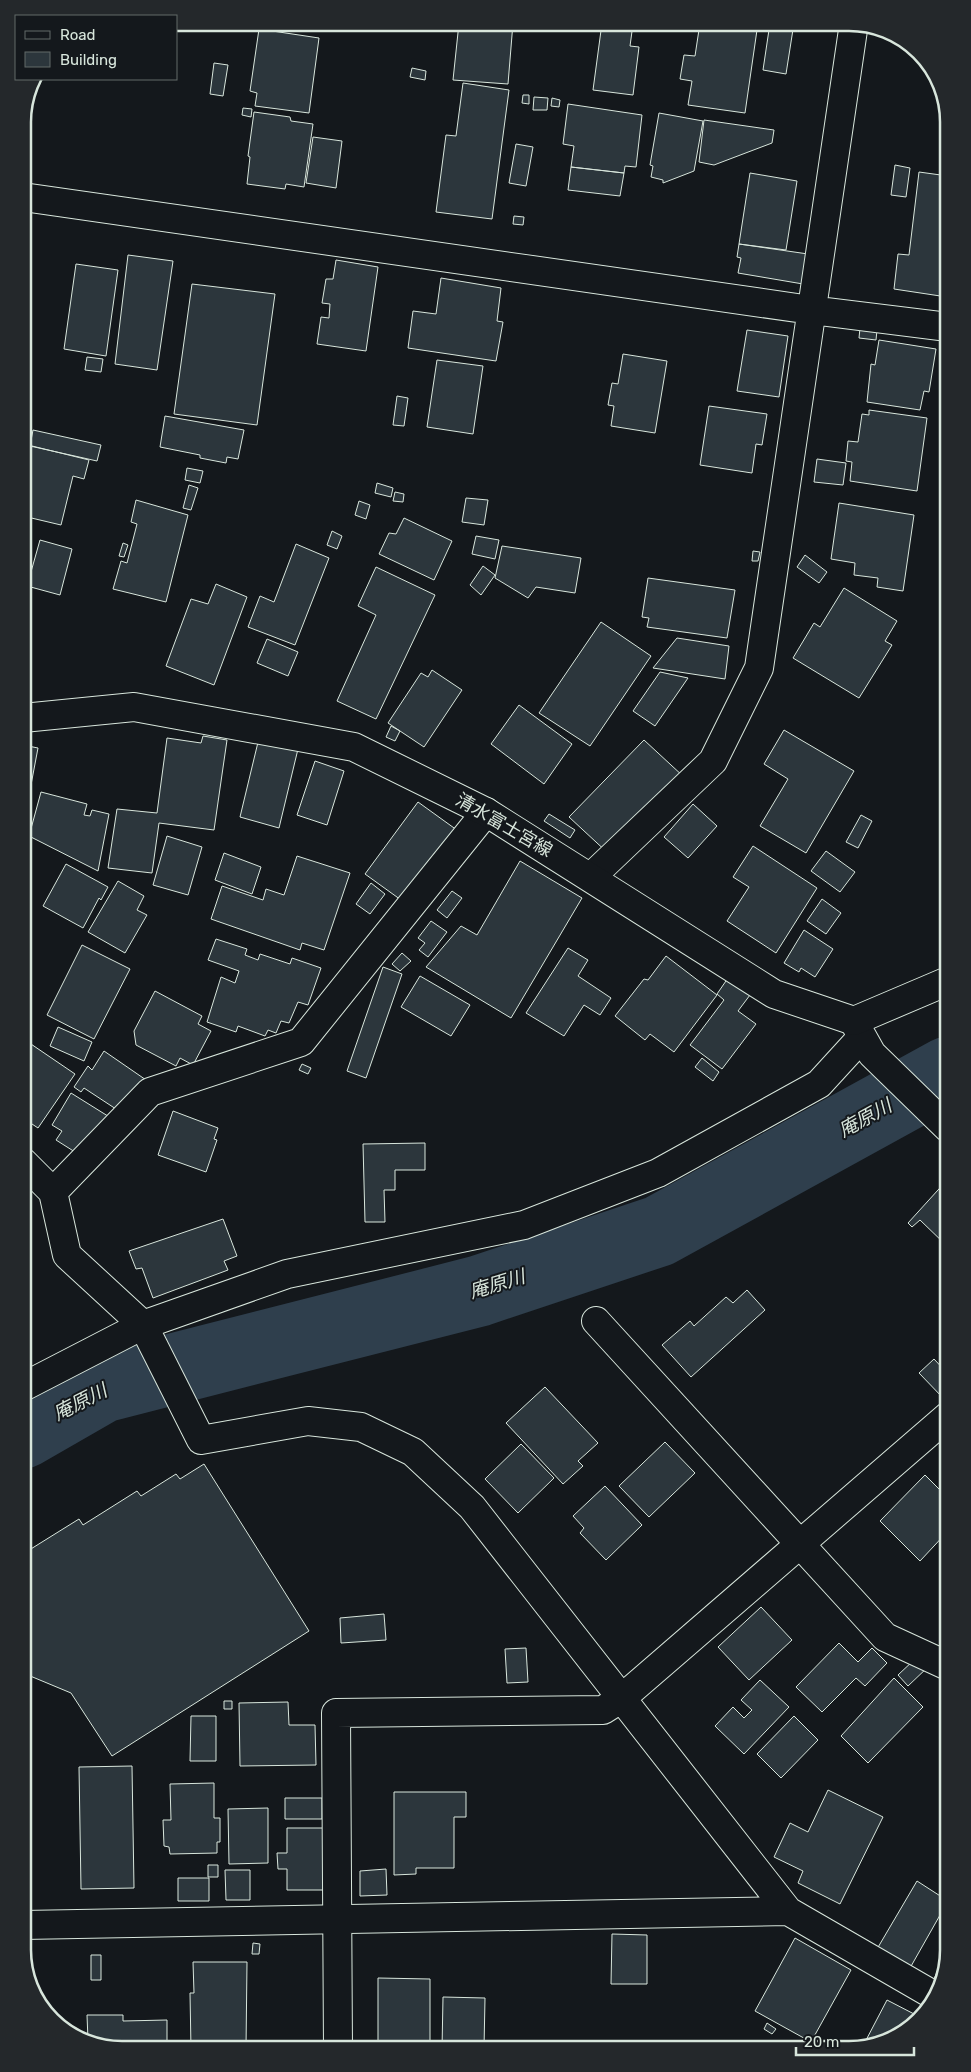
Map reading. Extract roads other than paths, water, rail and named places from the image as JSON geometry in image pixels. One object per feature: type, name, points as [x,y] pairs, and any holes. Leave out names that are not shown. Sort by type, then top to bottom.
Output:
[{"type":"street","points":[[591,877],[713,761],[759,668],[853,31]]},
{"type":"street","points":[[31,198],[811,310],[940,326]]},
{"type":"street","name":"清水富士宮線","points":[[31,717],[134,707],[354,747],[486,812],[774,994],[862,1037]]},
{"type":"street","points":[[53,1192],[150,1092],[301,1042],[486,812]]},
{"type":"street","points":[[31,1382],[143,1325],[287,1274],[524,1225],[658,1173],[818,1084],[862,1037],[940,986]]},
{"type":"street","points":[[862,1037],[940,1120]]},
{"type":"street","points":[[31,1170],[53,1192],[67,1255],[143,1325],[201,1440],[308,1421],[361,1427],[413,1452],[472,1507],[788,1911],[928,1993]]},
{"type":"street","points":[[596,1321],[885,1637],[940,1662]]},
{"type":"street","points":[[338,2041],[336,1713],[604,1710],[622,1698],[940,1423]]},
{"type":"street","points":[[31,1925],[788,1911]]},
{"type":"waterway","name":"庵原川","points":[[31,1428],[103,1387],[479,1291],[659,1231],[940,1076]]}]
